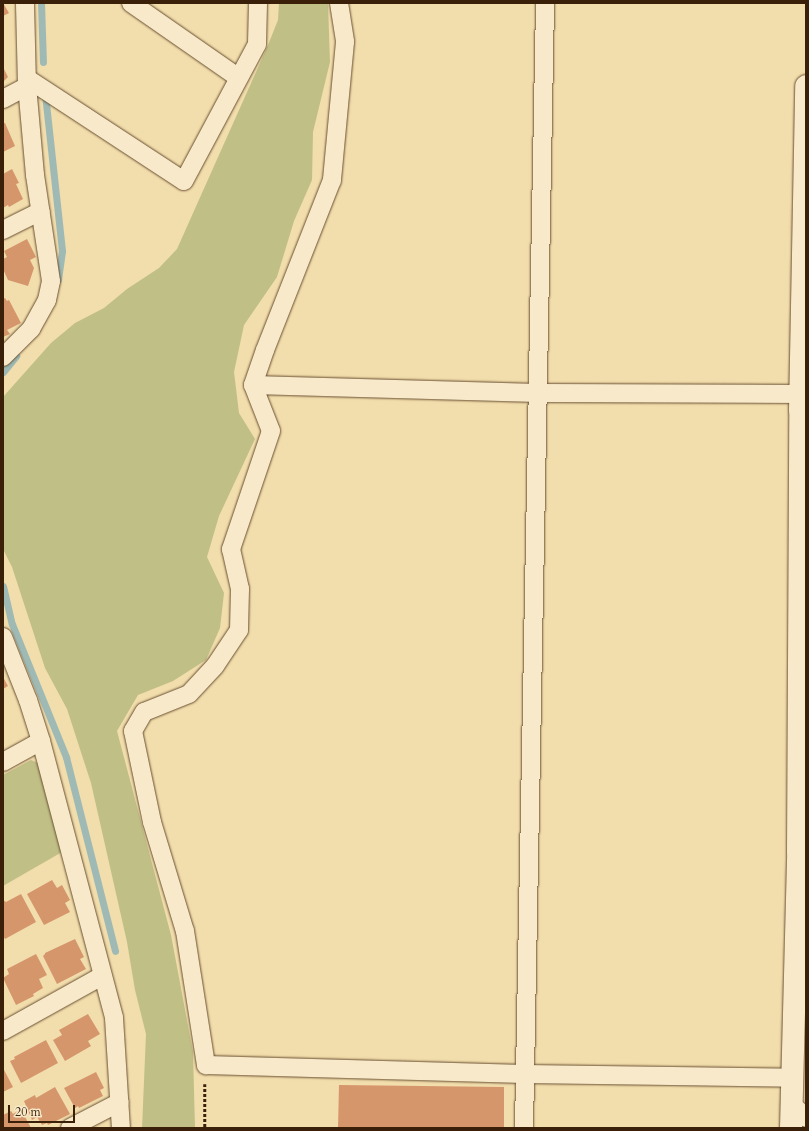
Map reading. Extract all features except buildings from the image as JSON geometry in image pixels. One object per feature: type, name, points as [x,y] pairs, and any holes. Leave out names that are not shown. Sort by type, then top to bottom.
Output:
[{"type":"main road","points":[[791,1128],[798,1098],[802,853],[803,405],[806,86]]},
{"type":"street","points":[[3,356],[31,329],[46,300],[51,281],[41,211],[34,175],[25,3]]},
{"type":"street","points":[[132,3],[239,78]]},
{"type":"street","points":[[28,83],[184,181],[257,44],[258,3]]},
{"type":"street","points":[[339,3],[345,42],[332,180],[300,258],[286,300],[264,350],[253,385],[271,431],[231,548],[240,589],[239,630],[215,666],[189,694],[144,712],[133,732],[152,822],[185,931],[206,1065],[524,1074],[798,1098]]},
{"type":"street","points":[[524,1128],[545,3]]},
{"type":"street","points":[[3,99],[28,83]]},
{"type":"street","points":[[3,230],[41,211]]},
{"type":"street","points":[[253,385],[538,393],[803,405]]},
{"type":"street","points":[[3,637],[28,700],[41,741],[114,1018],[122,1128]]},
{"type":"street","points":[[3,762],[41,741]]},
{"type":"street","points":[[3,1030],[102,976]]},
{"type":"street","points":[[70,1128],[120,1102]]},
{"type":"path","points":[[205,1128],[206,1065]]},
{"type":"shaded area","points":[[279,3],[328,3],[330,62],[313,132],[312,180],[294,221],[277,277],[244,325],[234,372],[239,413],[255,439],[219,516],[207,557],[224,593],[220,628],[206,660],[173,681],[138,695],[117,731],[171,935],[193,1052],[195,1128],[142,1128],[146,1034],[135,990],[127,942],[91,783],[67,709],[45,668],[12,567],[3,549],[3,397],[51,343],[75,323],[104,308],[127,289],[159,268],[177,249],[268,45],[278,20]]},
{"type":"shaded area","points":[[31,760],[40,764],[62,852],[3,886],[3,775]]},
{"type":"waterway","points":[[41,3],[43,62]]},
{"type":"waterway","points":[[45,94],[62,251],[58,280]]},
{"type":"waterway","points":[[3,372],[16,356]]},
{"type":"waterway","points":[[3,586],[12,624],[66,757],[115,951]]}]
